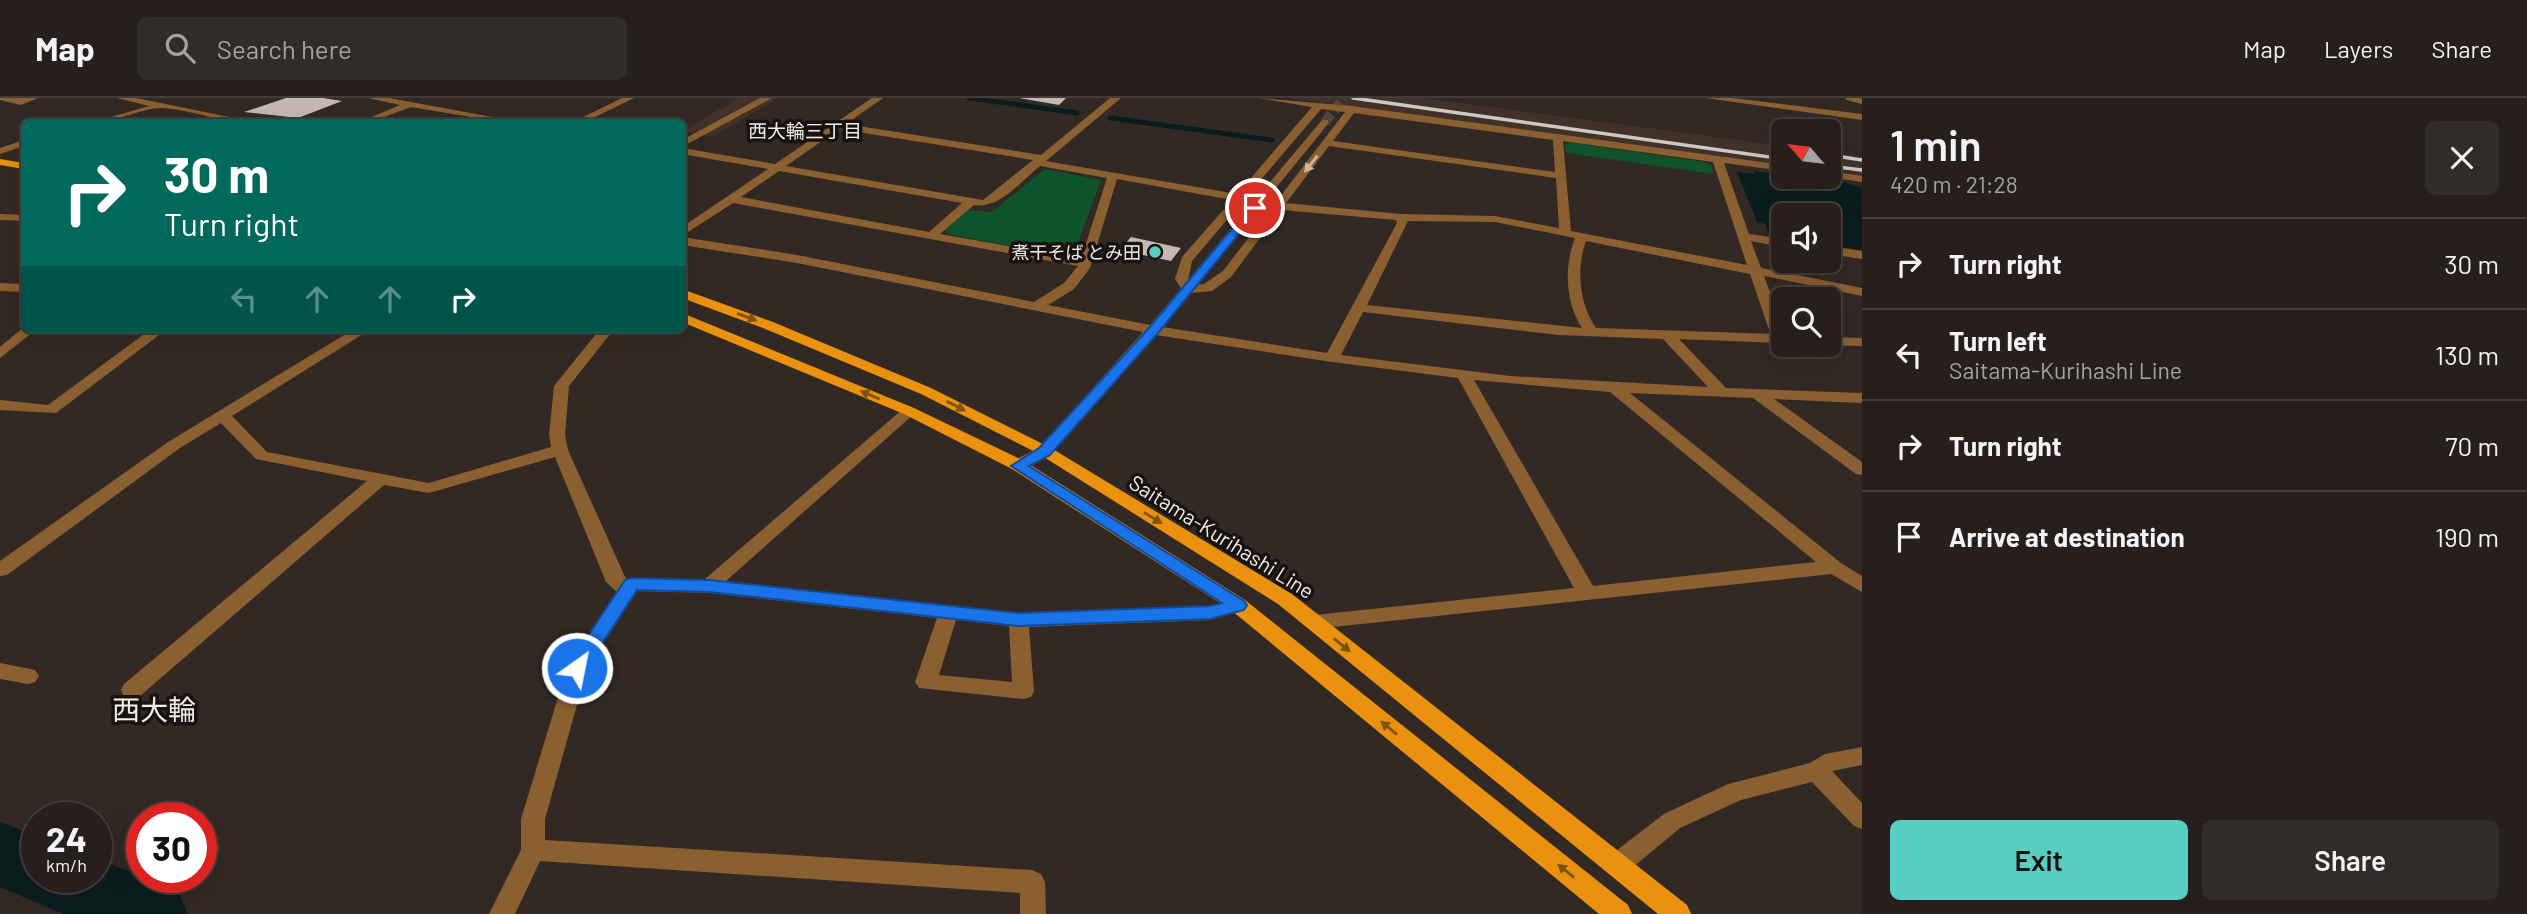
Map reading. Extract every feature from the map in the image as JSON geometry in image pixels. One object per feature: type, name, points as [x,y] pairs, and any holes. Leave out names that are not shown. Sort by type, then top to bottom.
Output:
[{"type":"main road","points":[[0,152],[21,156]]},
{"type":"main road","points":[[0,162],[21,166]]},
{"type":"main road","name":"Saitama-Kurihashi Line","points":[[686,295],[852,358],[926,391],[1045,452],[1285,599],[1678,914]]},
{"type":"main road","points":[[686,319],[909,411],[1018,466],[1238,605],[1619,914]]},
{"type":"street","points":[[1,98],[21,102],[33,98]]},
{"type":"street","points":[[122,98],[232,119]]},
{"type":"street","points":[[110,119],[181,98]]},
{"type":"street","points":[[373,98],[410,101],[500,119]]},
{"type":"street","points":[[584,119],[629,98]]},
{"type":"street","points":[[686,139],[754,98]]},
{"type":"street","points":[[686,139],[767,98]]},
{"type":"street","points":[[686,230],[878,98]]},
{"type":"street","points":[[686,152],[970,202],[991,201],[1116,98]]},
{"type":"street","points":[[1262,98],[1771,166]]},
{"type":"street","points":[[1711,98],[1862,117]]},
{"type":"street","points":[[1850,98],[1862,101]]},
{"type":"street","points":[[371,119],[410,101]]},
{"type":"street","points":[[1188,289],[1181,279],[1186,260],[1319,105]]},
{"type":"street","points":[[1188,289],[1207,288],[1227,274],[1352,109]]},
{"type":"street","points":[[1018,466],[1045,452],[1188,289],[1325,122]]},
{"type":"street","points":[[837,125],[1241,198]]},
{"type":"street","points":[[1558,136],[1565,233]]},
{"type":"street","points":[[1327,143],[1561,176]]},
{"type":"street","points":[[0,152],[21,144]]},
{"type":"street","points":[[1717,159],[1771,315]]},
{"type":"street","points":[[1035,307],[1076,280],[1085,264],[1113,176]]},
{"type":"street","points":[[1841,176],[1862,179]]},
{"type":"street","points":[[732,199],[1085,264]]},
{"type":"street","points":[[931,236],[970,202]]},
{"type":"street","points":[[1277,206],[1401,217],[1495,219],[1862,292]]},
{"type":"street","points":[[0,217],[19,218]]},
{"type":"street","points":[[1332,358],[1403,223],[1401,217]]},
{"type":"street","points":[[0,225],[19,218]]},
{"type":"street","points":[[1583,236],[1574,287],[1578,310],[1592,333]]},
{"type":"street","points":[[1746,237],[1771,241]]},
{"type":"street","points":[[686,242],[797,259],[1153,330],[1332,358],[1614,388],[1862,398]]},
{"type":"street","points":[[1841,252],[1862,255]]},
{"type":"street","points":[[0,287],[21,288]]},
{"type":"street","points":[[1358,307],[1380,312],[1592,333],[1771,337]]},
{"type":"street","points":[[0,354],[25,333]]},
{"type":"street","points":[[0,405],[51,410],[155,333]]},
{"type":"street","points":[[0,570],[174,445],[356,333]]},
{"type":"street","points":[[604,333],[562,386],[558,425],[561,450],[617,582],[628,590]]},
{"type":"street","points":[[1668,336],[1721,392]]},
{"type":"street","points":[[1841,341],[1862,342]]},
{"type":"street","points":[[1464,374],[1587,593]]},
{"type":"street","points":[[1614,388],[1835,567],[1862,585]]},
{"type":"street","points":[[1757,394],[1862,470]]},
{"type":"street","points":[[709,586],[909,411]]},
{"type":"street","points":[[222,415],[262,456],[429,488],[561,450]]},
{"type":"street","points":[[132,690],[380,479]]},
{"type":"street","points":[[1314,622],[1835,567]]},
{"type":"street","points":[[502,914],[533,850],[533,819],[577,668],[632,584],[709,586],[1019,620],[1210,613],[1238,605]]},
{"type":"street","points":[[948,614],[926,682],[1023,691],[1019,620]]},
{"type":"street","points":[[0,671],[27,676]]},
{"type":"street","points":[[1617,865],[1672,821],[1736,791],[1817,771],[1825,763],[1862,756]]},
{"type":"street","points":[[1817,771],[1862,819]]},
{"type":"street","points":[[533,850],[1031,883],[1033,914]]},
{"type":"shaded area","points":[[739,98],[779,98],[712,137],[686,132]]},
{"type":"shaded area","points":[[1288,98],[1422,98],[1771,144],[1771,163]]},
{"type":"shaded area","points":[[1841,154],[1862,157],[1862,176],[1841,173]]},
{"type":"green space","points":[[1565,144],[1704,162],[1711,165],[1714,174],[1566,153]]},
{"type":"green space","points":[[1045,169],[1101,180],[1073,257],[951,235],[945,230],[968,210],[992,212]]},
{"type":"water","points":[[1755,171],[1771,173],[1771,189],[1841,189],[1841,182],[1862,188],[1862,250],[1841,247],[1841,203],[1771,203],[1770,236],[1765,224],[1757,222],[1737,172],[1755,174]]},
{"type":"building","points":[[286,98],[342,101],[298,118],[244,112]]},
{"type":"building","points":[[1019,98],[1066,98],[1059,105]]},
{"type":"building","points":[[1131,237],[1181,248],[1171,261],[1120,250]]},
{"type":"waterway","points":[[969,98],[1077,113]]},
{"type":"waterway","points":[[1110,118],[1272,140]]},
{"type":"waterway","points":[[0,854],[21,863]]},
{"type":"waterway","points":[[97,893],[150,914]]},
{"type":"tunnel","points":[[1325,122],[1344,98]]},
{"type":"railway","points":[[1353,98],[1771,157]]},
{"type":"railway","points":[[1841,157],[1862,160]]},
{"type":"railway","points":[[1841,167],[1862,170]]},
{"type":"place","name":"煮干そば とみ田","points":[[1155,252]]},
{"type":"district","name":"西大輪三丁目","points":[[805,130]]},
{"type":"district","name":"西大輪","points":[[154,709]]},
{"type":"route","points":[[577,668],[632,584],[709,586],[1019,620],[1210,613],[1238,605],[1018,466],[1045,452],[1153,330],[1255,208]]}]
